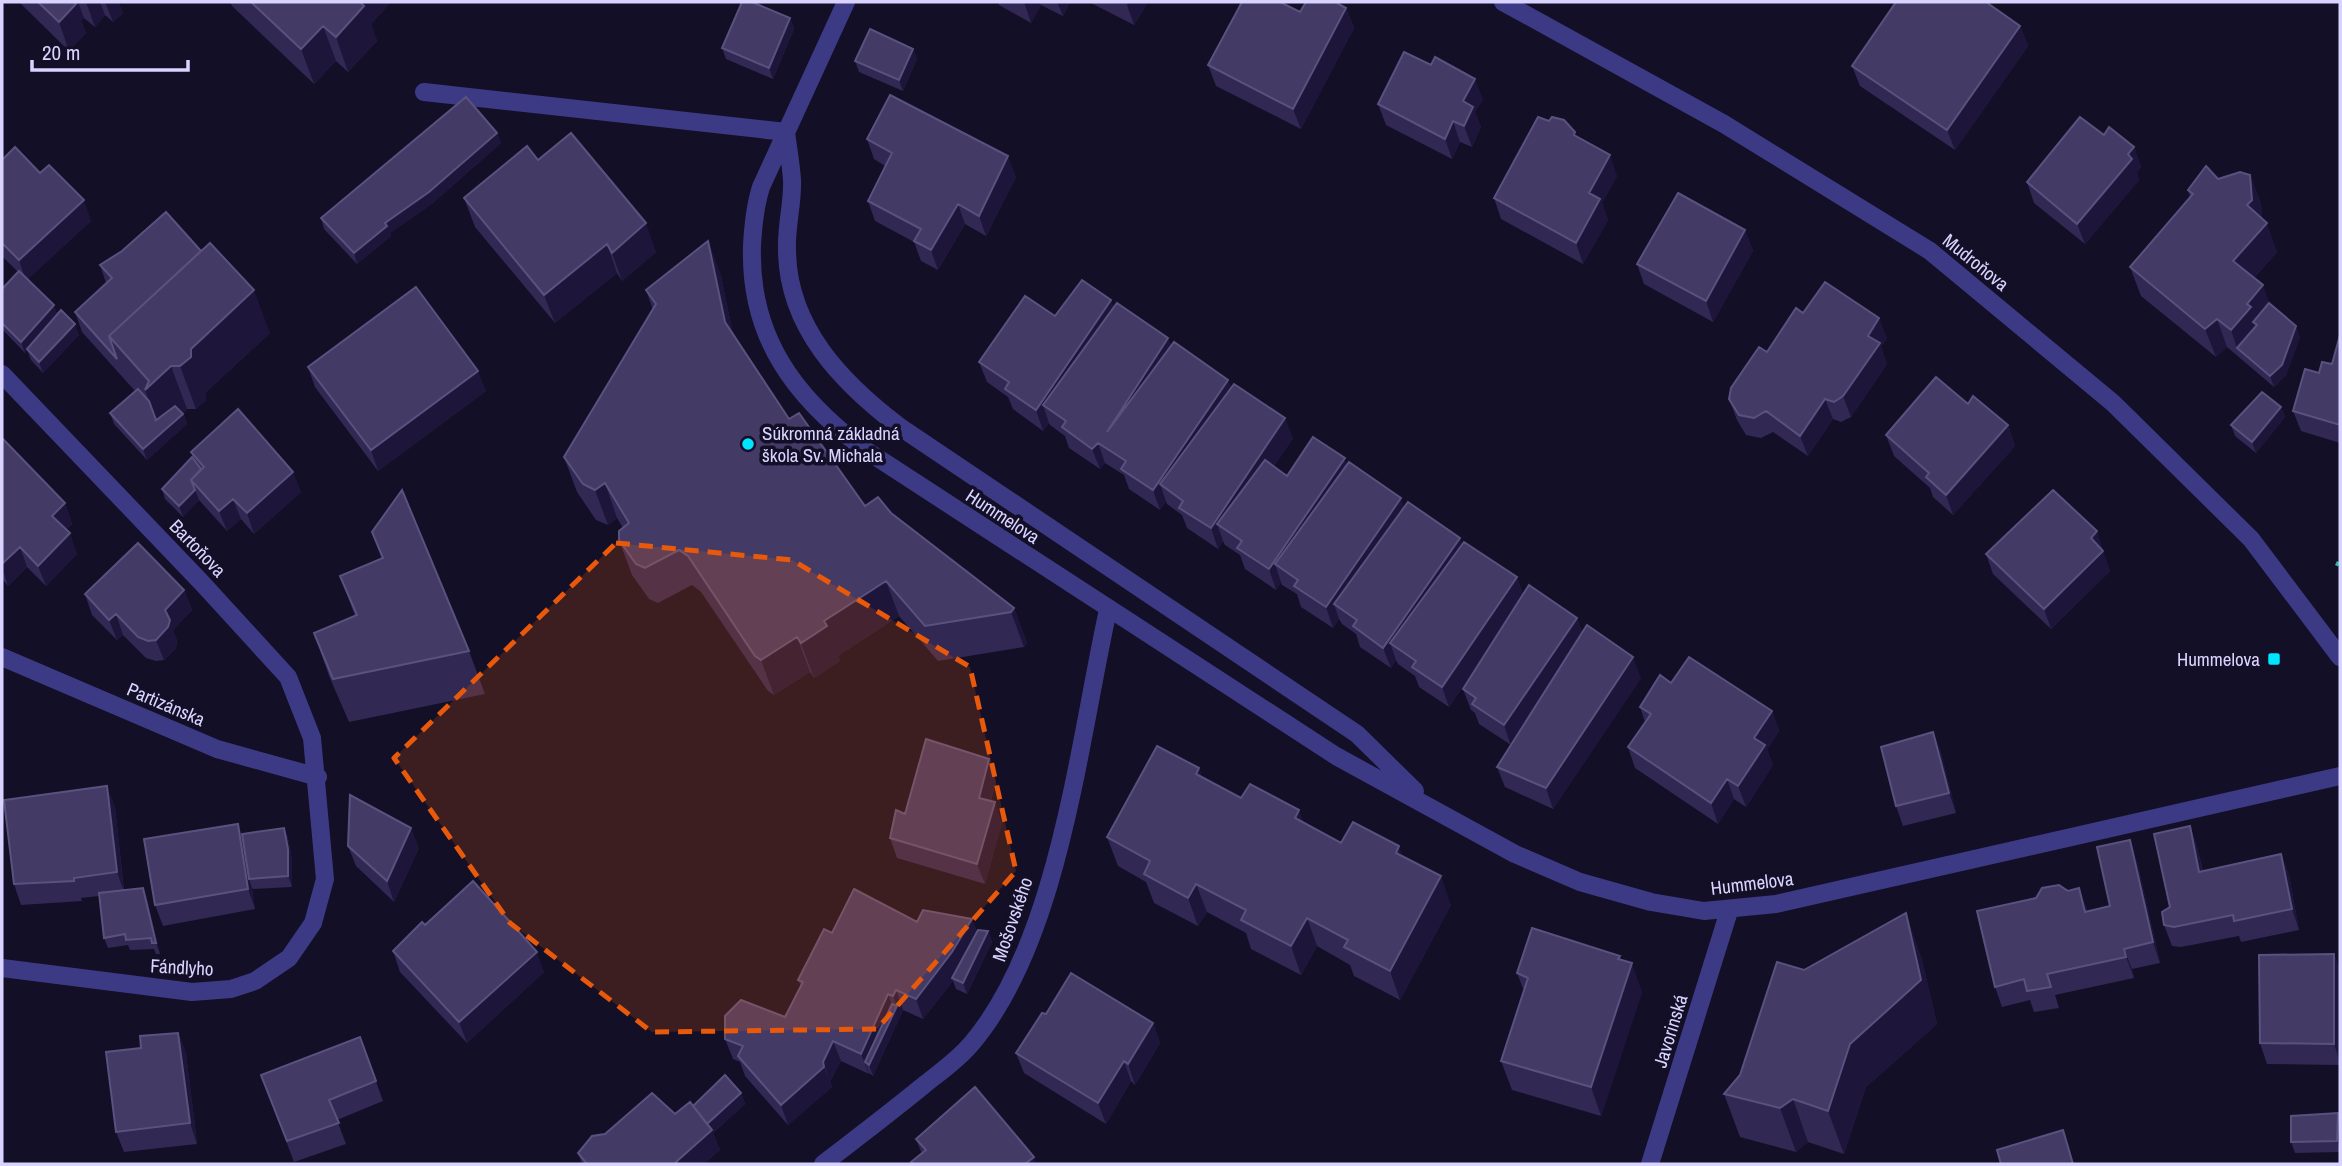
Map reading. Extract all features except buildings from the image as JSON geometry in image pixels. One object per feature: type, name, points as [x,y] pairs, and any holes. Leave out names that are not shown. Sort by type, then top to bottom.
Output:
[{"type":"street","name":"Hummelova","points":[[846,2],[758,196],[751,267],[760,316],[785,371],[810,401],[857,444],[1108,610],[1336,756],[1515,854],[1580,882],[1651,902],[1704,911],[1729,911],[1776,904],[2340,776]]},
{"type":"street","name":"Mudroňova","points":[[1503,2],[1724,124],[1930,251],[2113,403],[2232,520],[2286,582],[2340,657]]},
{"type":"street","points":[[424,92],[786,132]]},
{"type":"street","name":"Hummelova","points":[[786,132],[792,182],[786,248],[791,288],[800,315],[811,335],[851,388],[900,427],[1357,734],[1430,806]]},
{"type":"street","name":"Bartoňova","points":[[2,374],[281,667],[297,694],[312,738],[318,777]]},
{"type":"street","name":"Mošovského","points":[[823,1164],[957,1059],[989,1020],[1010,986],[1031,938],[1056,854],[1108,610]]},
{"type":"street","name":"Partizánska","points":[[2,657],[217,748],[318,777]]},
{"type":"street","name":"Fándlyho","points":[[2,968],[192,992],[231,989],[265,975],[289,958],[301,943],[313,923],[323,892],[325,866],[318,777]]},
{"type":"street","name":"Javorinská","points":[[1650,1164],[1729,911]]},
{"type":"highlighted area","points":[[616,543],[792,560],[970,667],[1016,871],[877,1029],[652,1032],[510,923],[394,758]]},
{"type":"place","name":"Súkromná základná škola Sv. Michala","points":[[748,444]]},
{"type":"place","name":"Hummelova","points":[[2274,659]]}]
